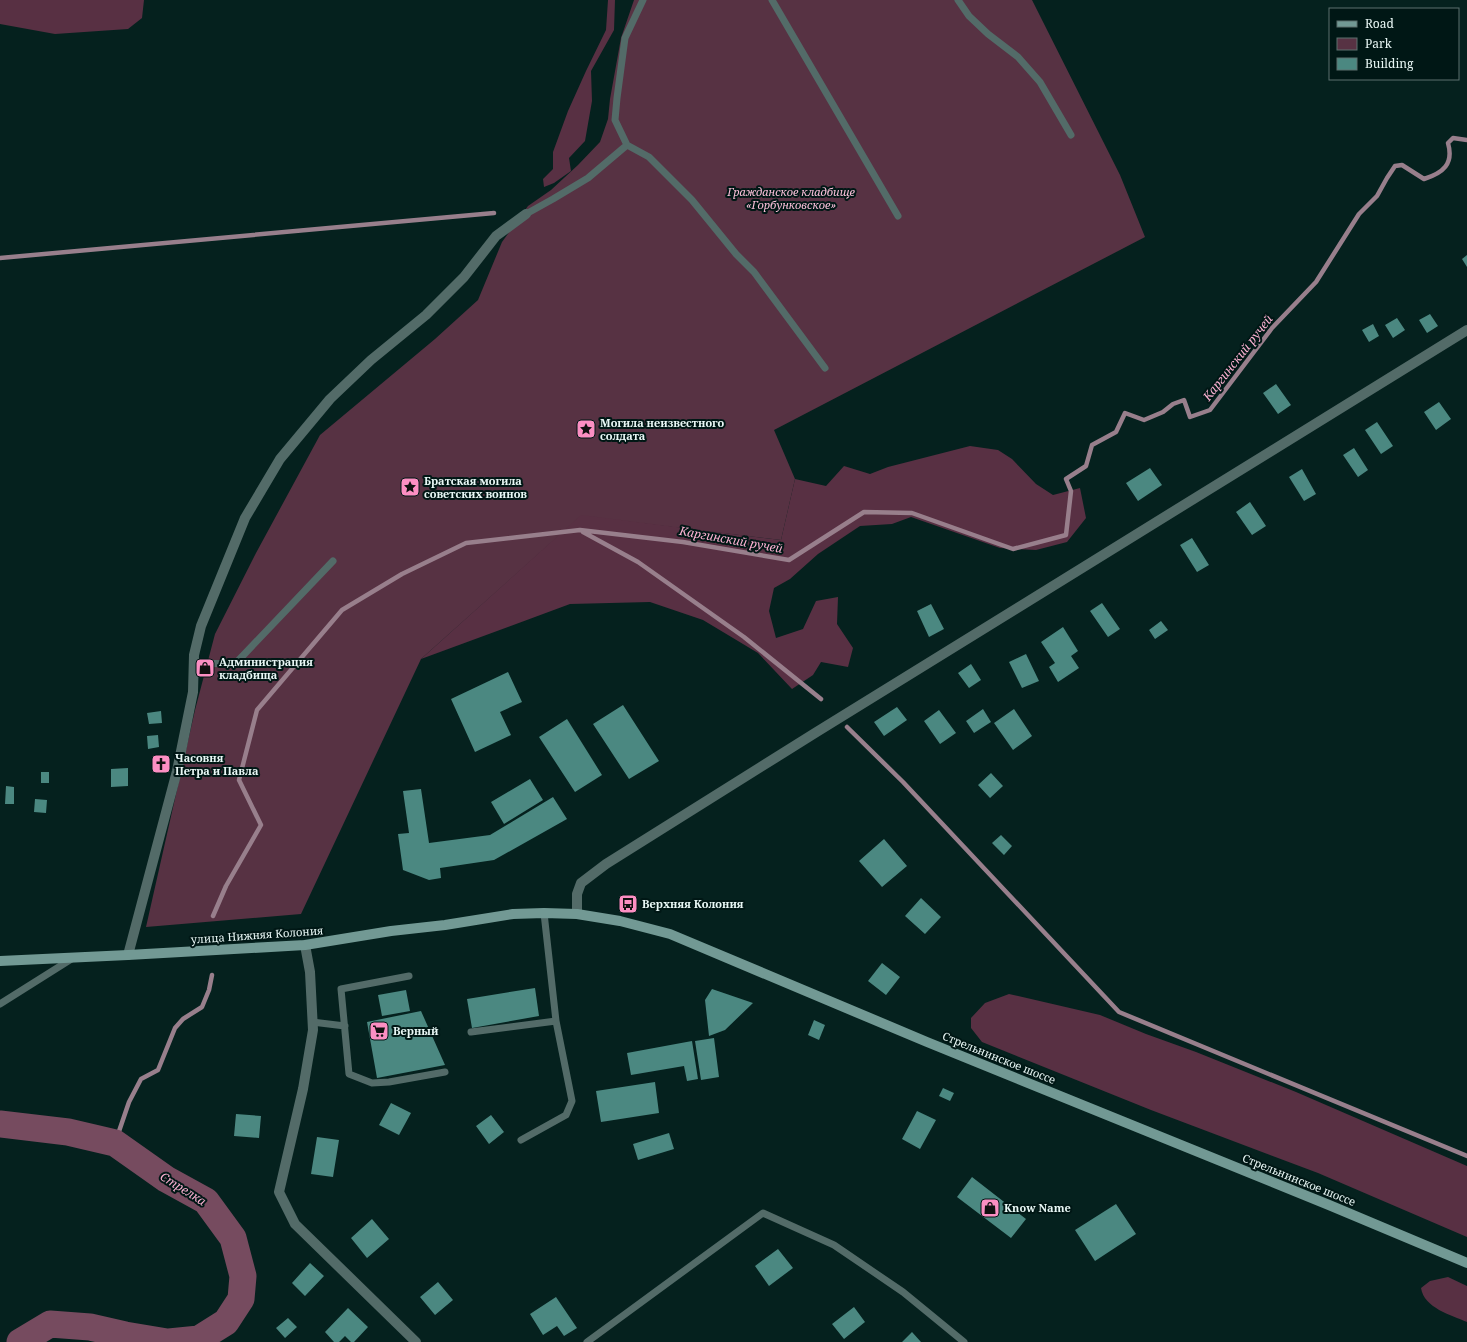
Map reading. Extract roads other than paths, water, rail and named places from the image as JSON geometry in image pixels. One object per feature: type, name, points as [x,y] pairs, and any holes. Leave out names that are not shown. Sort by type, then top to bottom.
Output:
[{"type":"main road","name":"Стрельнинское шоссе","points":[[513,914],[576,914],[620,921],[670,934],[939,1047],[1329,1205],[1467,1263]]},
{"type":"main road","name":"улица Нижняя Колония","points":[[0,961],[305,945],[513,914]]},
{"type":"street","points":[[128,955],[177,771],[193,692],[194,655],[201,626],[244,518],[280,459],[330,399],[371,360],[426,315],[464,277],[496,236],[526,214]]},
{"type":"street","points":[[576,914],[577,894],[581,884],[606,864],[1467,330]]},
{"type":"street","points":[[305,945],[310,972],[313,1030],[303,1089],[279,1192],[295,1224],[416,1342]]},
{"type":"lane","points":[[643,0],[625,38],[615,120],[628,145],[649,157],[692,200],[736,254],[754,272],[825,368]]},
{"type":"lane","points":[[772,0],[898,216]]},
{"type":"lane","points":[[958,0],[969,16],[988,34],[1018,57],[1040,82],[1070,135]]},
{"type":"lane","points":[[526,214],[588,178],[628,145]]},
{"type":"lane","points":[[194,663],[235,664],[333,561]]},
{"type":"lane","points":[[521,1140],[566,1116],[572,1101],[556,1021],[544,913]]},
{"type":"lane","points":[[0,1004],[74,957]]},
{"type":"lane","points":[[409,976],[341,989],[349,1074],[372,1083],[389,1082],[445,1072]]},
{"type":"lane","points":[[471,1032],[556,1021]]},
{"type":"lane","points":[[312,1022],[345,1026]]},
{"type":"lane","points":[[587,1342],[763,1213],[834,1245],[903,1292],[960,1341]]},
{"type":"waterway","name":"Каргинский ручей","points":[[213,916],[226,886],[261,825],[239,780],[257,710],[342,610],[402,574],[466,543],[580,530],[683,542],[789,560],[864,512],[912,513],[1013,549],[1066,535],[1071,491],[1066,479],[1086,466],[1092,445],[1116,432],[1125,413],[1144,420],[1163,412],[1173,404],[1184,400],[1190,417],[1210,410],[1272,328],[1316,282],[1359,214],[1377,196],[1395,166],[1402,165],[1424,179],[1431,177],[1442,171],[1448,162],[1448,143],[1453,138],[1467,140]]},
{"type":"waterway","points":[[0,258],[494,213]]},
{"type":"waterway","points":[[583,532],[638,562],[744,637],[821,699]]},
{"type":"waterway","points":[[847,727],[903,782],[1119,1012],[1467,1156]]},
{"type":"waterway","name":"Каргинский ручей","points":[[115,1143],[129,1102],[141,1079],[158,1070],[175,1028],[183,1019],[202,1007],[209,990],[212,975]]},
{"type":"waterway","name":"Стрелка","points":[[0,1124],[68,1132],[115,1143],[166,1179],[206,1201],[233,1238],[243,1276],[241,1299],[226,1322],[199,1339],[169,1342]]},
{"type":"waterway","name":"Стрелка","points":[[20,1342],[50,1324],[90,1327],[167,1342]]},
{"type":"place","name":"Могила неизвестного солдата","points":[[586,429]]},
{"type":"place","name":"Братская могила советских воинов","points":[[410,487]]},
{"type":"place","name":"Администрация кладбища","points":[[205,668]]},
{"type":"place","name":"Часовня Петра и Павла","points":[[161,764]]},
{"type":"place","name":"Верхняя Колония","points":[[628,904]]},
{"type":"place","name":"Верный","points":[[379,1031]]},
{"type":"place","name":"Know Name","points":[[990,1208]]},
{"type":"park label","name":"Гражданское кладбище «Горбунковское»","points":[[791,198]]}]
